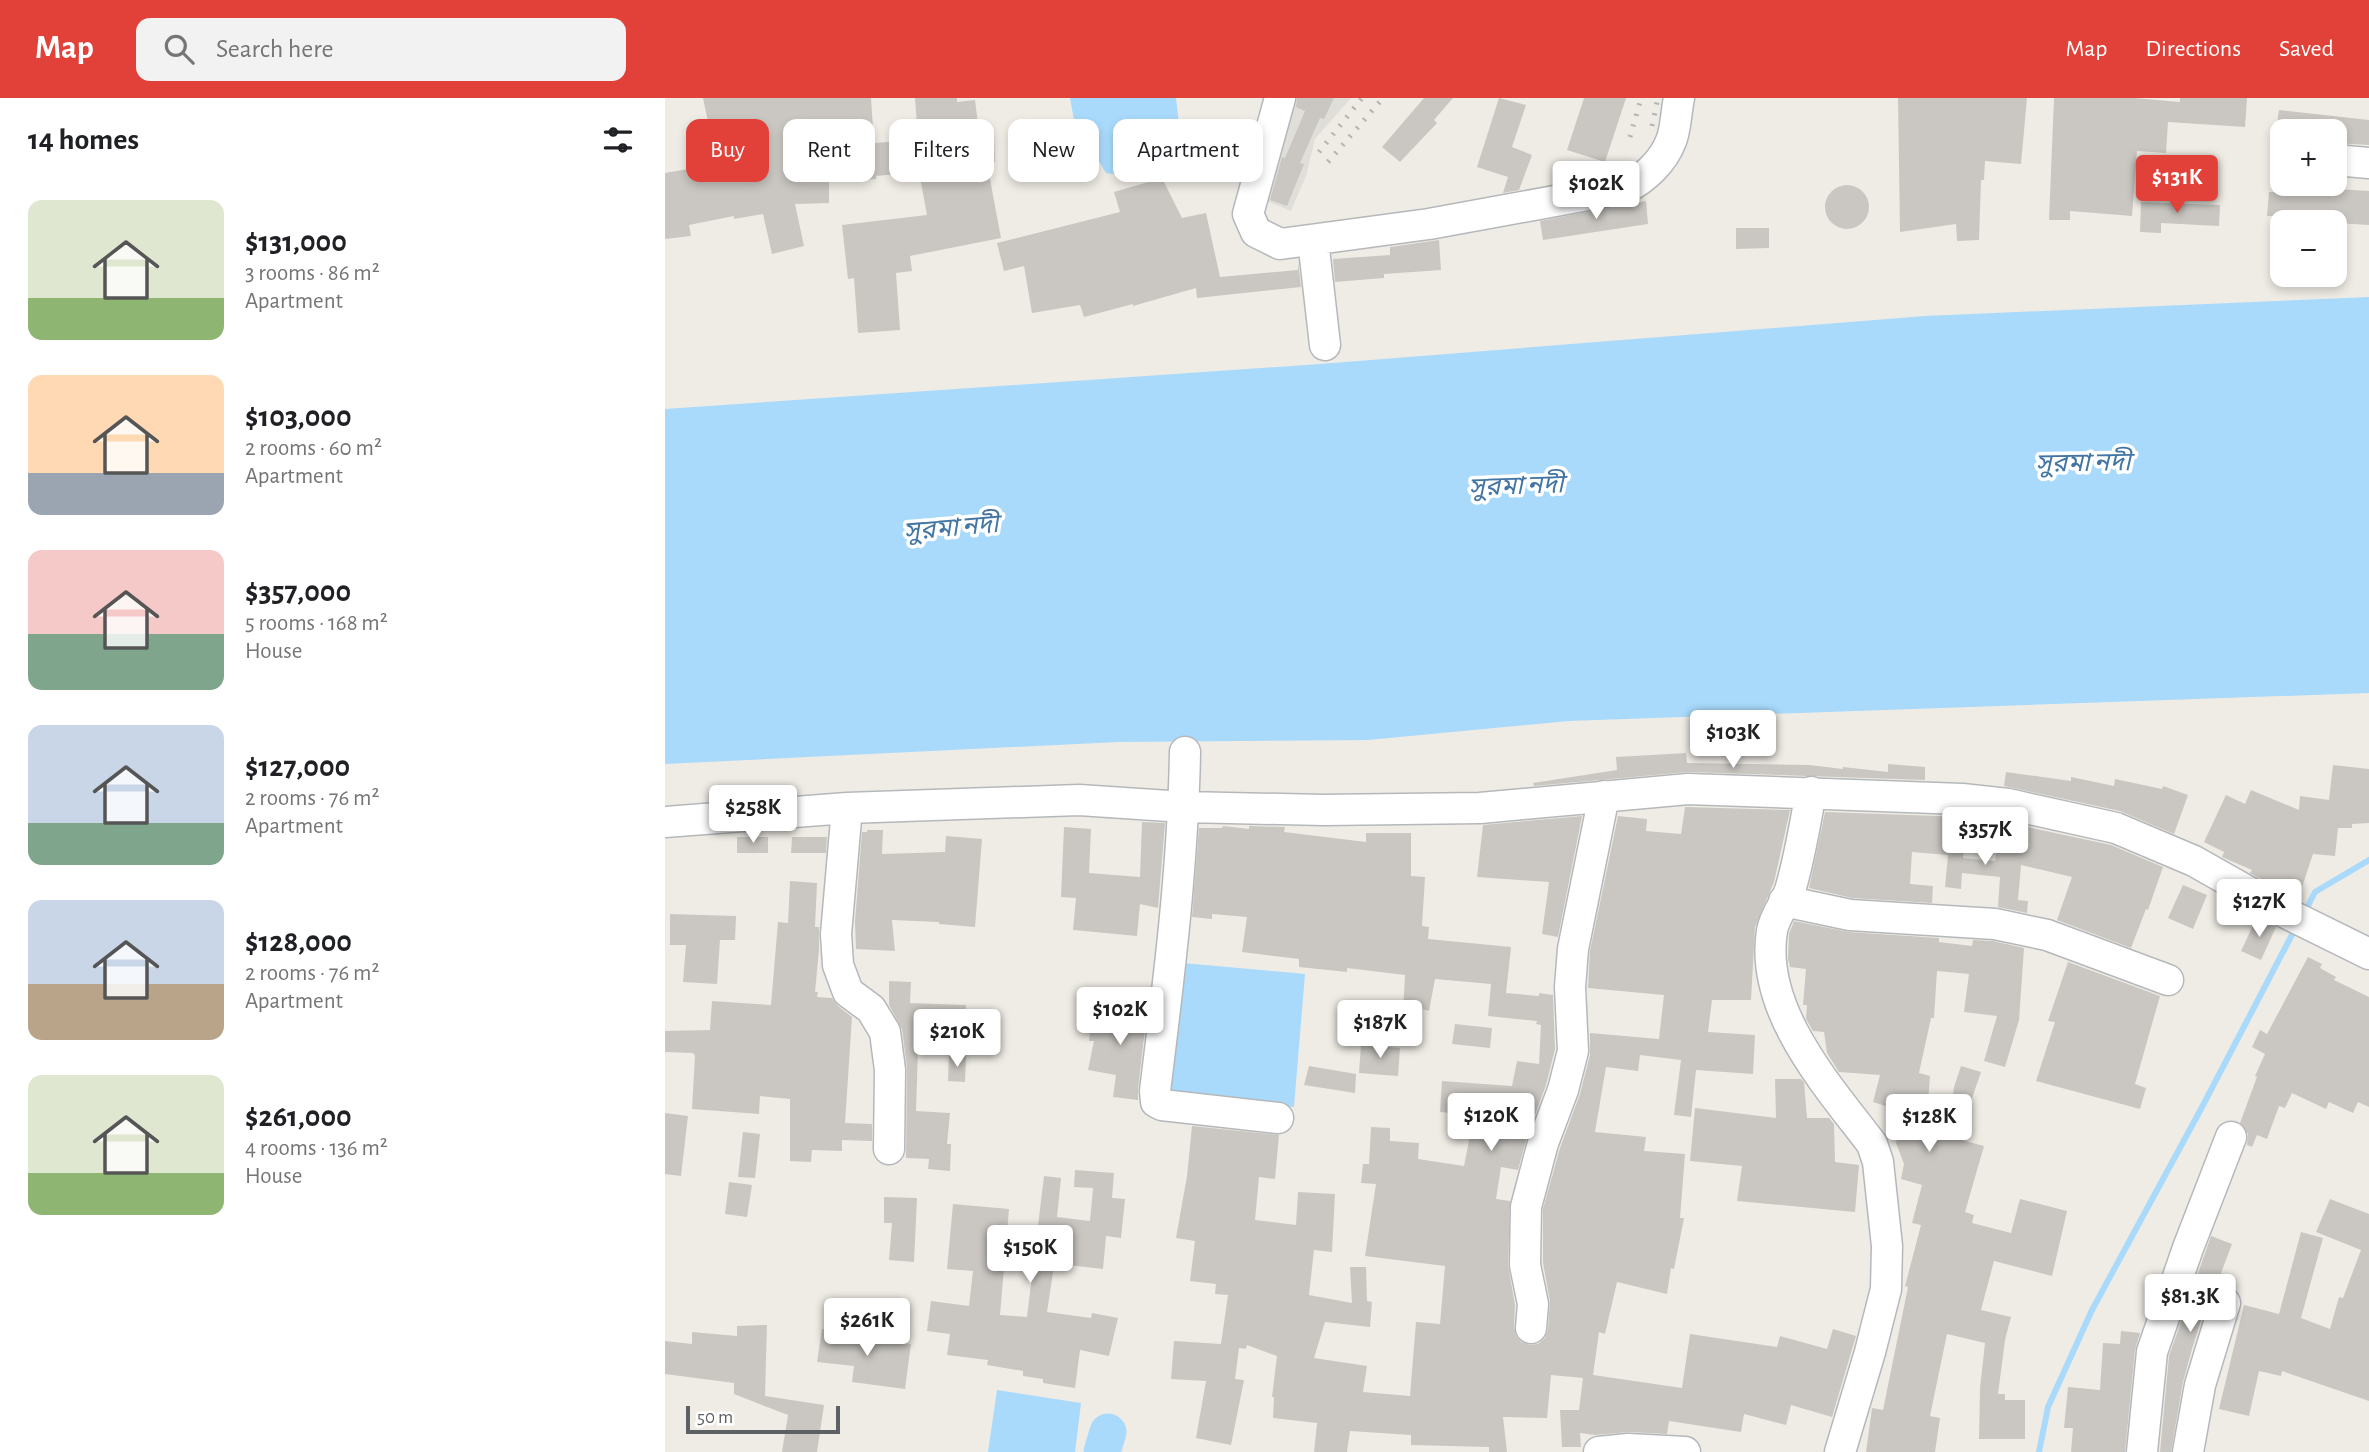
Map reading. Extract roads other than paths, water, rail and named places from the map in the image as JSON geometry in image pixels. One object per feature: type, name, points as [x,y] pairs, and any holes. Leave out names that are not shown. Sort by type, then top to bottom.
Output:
[{"type":"street","points":[[1279,98],[1248,214],[1255,232],[1280,244],[1429,225],[1626,188],[1639,181],[1654,167],[1671,142],[1679,98]]},
{"type":"street","points":[[2347,161],[2369,163]]},
{"type":"street","points":[[1313,240],[1325,345]]},
{"type":"street","points":[[1185,752],[1184,807],[1156,1102],[1162,1105],[1278,1118]]},
{"type":"street","points":[[665,822],[847,808],[1079,800],[1184,807],[1324,810],[1480,808],[1688,789],[1938,798],[2008,804],[2116,828],[2195,861],[2284,912],[2369,954]]},
{"type":"street","points":[[1811,792],[1792,886],[1777,915],[1772,932],[1771,965],[1778,998],[1805,1053],[1872,1144],[1878,1162],[1887,1246],[1886,1289],[1840,1452]]},
{"type":"street","points":[[1531,1328],[1534,1304],[1525,1265],[1526,1208],[1543,1143],[1563,1090],[1573,1051],[1570,987],[1573,948],[1604,796]]},
{"type":"street","points":[[847,808],[835,934],[838,965],[848,992],[871,1009],[885,1032],[890,1070],[889,1149]]},
{"type":"street","points":[[1784,901],[1850,915],[1995,924],[2046,935],[2168,980]]},
{"type":"street","points":[[2142,1452],[2152,1352],[2231,1137]]},
{"type":"street","points":[[2188,1452],[2200,1385],[2225,1303]]},
{"type":"street","points":[[1599,1452],[1628,1449],[1685,1452]]},
{"type":"water","points":[[1070,98],[1176,98],[1178,119],[1113,119],[1113,173],[1106,173],[1099,161],[1099,119],[1074,119]]},
{"type":"water","name":"সুরমা নদী","points":[[2369,297],[2369,693],[1569,721],[1368,740],[1118,742],[665,764],[665,409],[1320,364],[1925,316]]},
{"type":"water","points":[[1183,963],[1305,974],[1294,1107],[1159,1097]]},
{"type":"water","points":[[997,1390],[1081,1403],[1075,1452],[988,1452]]},
{"type":"waterway","points":[[2305,912],[2315,892],[2369,860]]},
{"type":"waterway","points":[[2039,1452],[2048,1407],[2092,1310],[2296,927]]},
{"type":"waterway","points":[[1102,1452],[1108,1432]]},
{"type":"railway","points":[[1319,152],[1362,98]]},
{"type":"railway","points":[[1328,162],[1383,98]]},
{"type":"railway","points":[[1630,137],[1641,98]]},
{"type":"railway","points":[[1652,126],[1658,98]]}]
